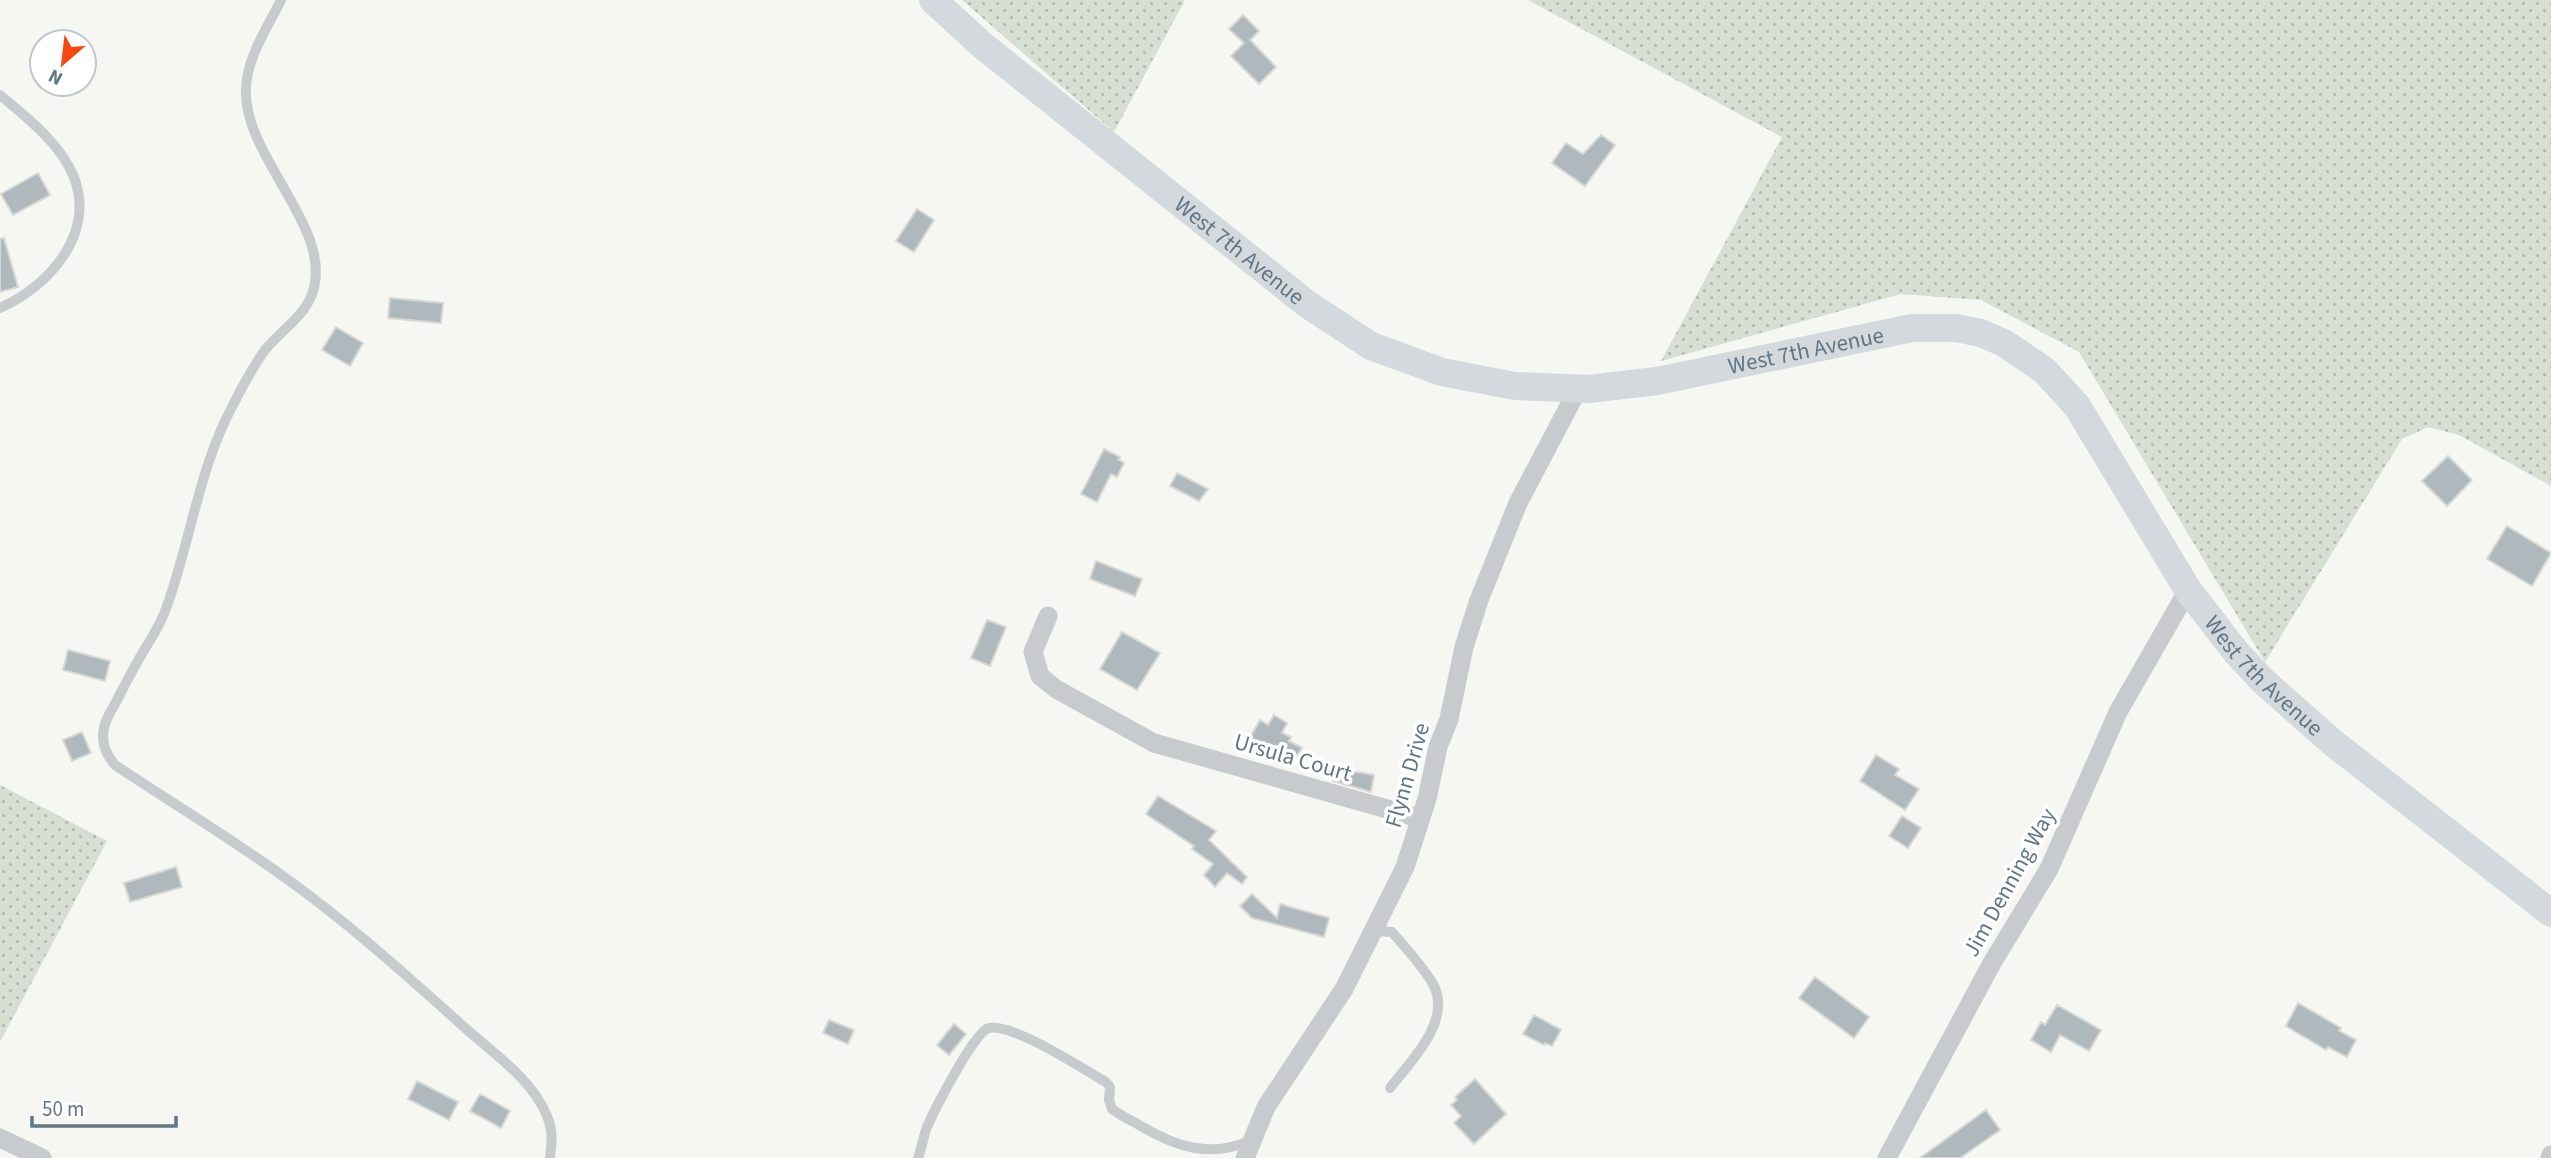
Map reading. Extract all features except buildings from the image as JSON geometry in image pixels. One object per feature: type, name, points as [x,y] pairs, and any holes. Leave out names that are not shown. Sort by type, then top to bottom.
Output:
[{"type":"main road","name":"West 7th Avenue","points":[[933,0],[993,53],[1270,276],[1338,326],[1371,345],[1442,372],[1515,386],[1578,389],[1657,381],[1912,328],[1956,328],[1981,333],[2023,354],[2044,370],[2077,406],[2188,590],[2236,652],[2293,709],[2551,914]]},
{"type":"street","name":"Flynn Drive","points":[[1245,1158],[1266,1107],[1344,989],[1405,867],[1427,799],[1438,747],[1450,719],[1464,647],[1483,589],[1518,503],[1578,389]]},
{"type":"street","name":"Jim Denning Way","points":[[1887,1158],[1992,962],[2049,869],[2118,712],[2188,590]]},
{"type":"street","name":"Ursula Court","points":[[1048,616],[1032,652],[1040,676],[1089,709],[1154,743],[1419,818]]},
{"type":"street","points":[[0,1138],[42,1158]]},
{"type":"lane","points":[[281,0],[250,66],[246,87],[247,108],[256,138],[305,229],[316,257],[312,296],[266,349],[231,408],[211,451],[181,561],[159,628],[106,718],[102,736],[105,754],[115,765],[272,868],[354,930],[499,1058],[532,1090],[547,1116],[553,1136],[550,1158]]},
{"type":"lane","points":[[0,95],[44,134],[60,155],[72,174],[77,189],[79,214],[74,237],[57,266],[44,280],[0,308]]},
{"type":"lane","points":[[1375,931],[1392,932],[1412,956],[1435,989],[1437,1006],[1436,1023],[1390,1088]]},
{"type":"lane","points":[[918,1158],[926,1130],[969,1049],[985,1028],[991,1027],[1030,1040],[1106,1083],[1110,1087],[1109,1100],[1112,1109],[1172,1145],[1187,1151],[1228,1152],[1253,1139]]},
{"type":"shaded area","points":[[962,0],[1185,0],[1114,132]]},
{"type":"shaded area","points":[[1528,0],[2551,0],[2551,486],[2459,435],[2428,427],[2402,439],[2265,662],[2079,352],[1981,300],[1901,294],[1661,361],[1782,137]]},
{"type":"shaded area","points":[[0,785],[107,841],[0,1042]]}]
